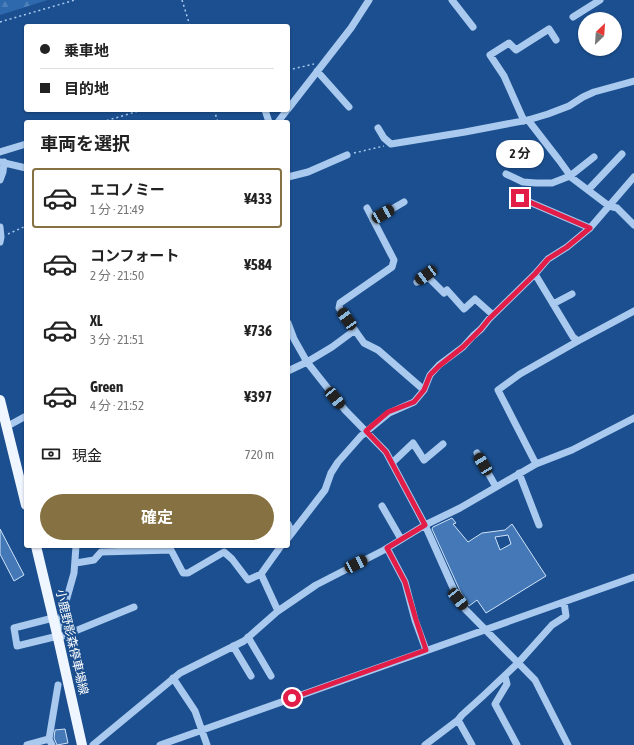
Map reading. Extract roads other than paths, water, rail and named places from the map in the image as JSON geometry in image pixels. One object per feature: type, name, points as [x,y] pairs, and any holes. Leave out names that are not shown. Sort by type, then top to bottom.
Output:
[{"type":"main road","points":[[0,400],[24,495]]},
{"type":"main road","name":"小鹿野影森停車場線","points":[[36,548],[82,745]]},
{"type":"street","points":[[290,106],[351,28],[369,0]]},
{"type":"street","points":[[452,0],[473,27]]},
{"type":"street","points":[[573,16],[600,0]]},
{"type":"street","points":[[556,40],[549,29],[516,50],[509,43],[490,55],[504,76],[526,120],[559,160],[570,176],[609,206],[617,208],[634,225]]},
{"type":"street","points":[[317,71],[349,106]]},
{"type":"street","points":[[378,128],[384,138],[391,144],[465,132],[526,120],[548,114],[569,106],[583,96],[634,81]]},
{"type":"street","points":[[280,120],[286,112]]},
{"type":"street","points":[[0,152],[24,145]]},
{"type":"street","points":[[588,190],[622,154]]},
{"type":"street","points":[[290,176],[308,172],[347,155]]},
{"type":"street","points":[[506,174],[524,182],[552,183],[570,176],[594,157]]},
{"type":"street","points":[[0,180],[3,172],[2,162],[24,168]]},
{"type":"street","points":[[290,535],[325,490],[331,473],[338,462],[361,436],[388,412],[414,402],[424,390],[430,375],[463,347],[548,259],[567,247],[590,228],[634,177]]},
{"type":"street","points":[[520,198],[590,228]]},
{"type":"street","points":[[373,220],[404,202]]},
{"type":"street","points":[[367,208],[394,260],[392,267],[340,304],[340,308],[364,343],[378,350],[424,390]]},
{"type":"street","points":[[0,227],[1,239]]},
{"type":"street","points":[[535,274],[573,338],[578,341]]},
{"type":"street","points":[[417,282],[426,275],[444,293],[447,290],[464,309],[475,299],[493,315]]},
{"type":"street","points":[[553,304],[572,294]]},
{"type":"street","points":[[536,464],[498,390],[520,374],[634,311]]},
{"type":"street","points":[[290,328],[294,339],[307,362],[345,410],[386,452],[425,525],[458,599],[465,609],[535,680],[568,745]]},
{"type":"street","points":[[290,370],[332,347],[355,330]]},
{"type":"street","points":[[6,427],[24,417]]},
{"type":"street","points":[[93,745],[180,672],[244,641],[278,611],[316,585],[387,548],[425,525],[460,508],[536,464],[572,450],[634,418]]},
{"type":"street","points":[[392,463],[414,443],[424,460],[443,444]]},
{"type":"street","points":[[477,453],[496,486]]},
{"type":"street","points":[[519,473],[539,525]]},
{"type":"street","points":[[382,506],[401,539]]},
{"type":"street","points":[[58,636],[74,573],[76,548]]},
{"type":"street","points":[[76,562],[94,560],[101,552],[171,550],[183,573],[188,573],[224,552],[232,559],[248,580],[261,574],[280,548]]},
{"type":"street","points":[[387,548],[405,582],[426,650]]},
{"type":"street","points":[[261,574],[278,611]]},
{"type":"street","points":[[160,745],[634,577]]},
{"type":"street","points":[[425,745],[458,720],[505,676],[552,625],[566,616],[564,602]]},
{"type":"street","points":[[53,618],[14,628],[17,646],[58,636],[134,607]]},
{"type":"street","points":[[248,637],[271,676]]},
{"type":"street","points":[[233,646],[251,676]]},
{"type":"street","points":[[505,676],[507,684],[494,704],[517,745]]},
{"type":"street","points":[[173,678],[195,711],[207,745]]},
{"type":"street","points":[[27,745],[51,742],[58,685]]},
{"type":"street","points":[[458,720],[472,745]]}]
